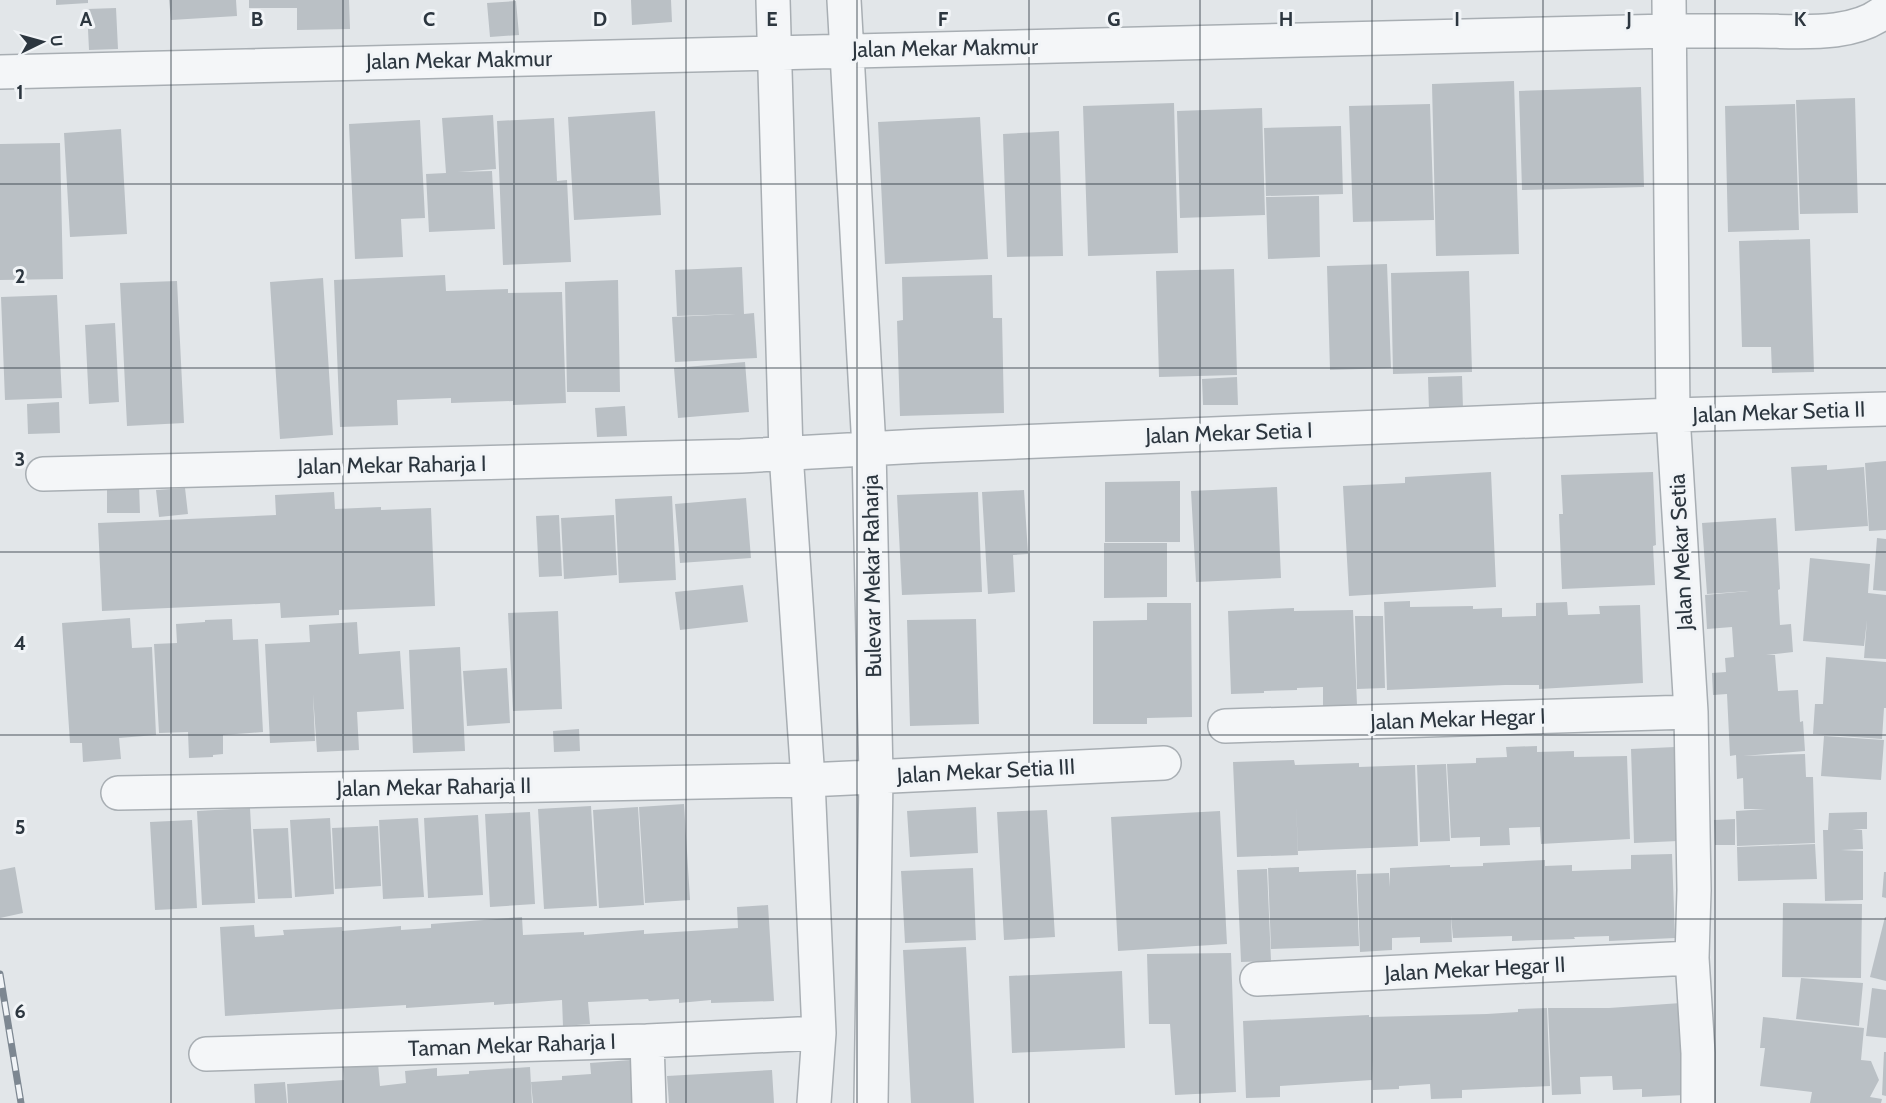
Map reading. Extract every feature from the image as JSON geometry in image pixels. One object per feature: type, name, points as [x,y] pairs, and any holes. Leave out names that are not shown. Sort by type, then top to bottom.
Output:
[{"type":"street","points":[[772,0],[786,453],[808,780],[819,1033],[814,1103]]},
{"type":"street","name":"Bulevar Mekar Raharja","points":[[844,0],[869,448],[876,776],[871,1103]]},
{"type":"street","name":"Jalan Mekar Makmur","points":[[0,72],[846,50],[1669,16],[1827,31],[1855,26],[1879,17],[1886,10]]},
{"type":"street","name":"Jalan Mekar Setia","points":[[1669,16],[1673,415],[1691,712],[1694,890],[1692,958],[1698,1053],[1698,1103]]},
{"type":"street","name":"Jalan Mekar Setia II","points":[[1673,415],[1886,409]]},
{"type":"street","name":"Jalan Mekar Setia I","points":[[786,453],[1673,415]]},
{"type":"street","name":"Jalan Mekar Raharja I","points":[[43,474],[786,453]]},
{"type":"street","name":"Jalan Mekar Hegar I","points":[[1225,726],[1691,712]]},
{"type":"street","name":"Jalan Mekar Setia III","points":[[751,780],[808,780],[1164,763]]},
{"type":"street","name":"Jalan Mekar Raharja II","points":[[118,793],[751,780]]},
{"type":"street","name":"Jalan Mekar Hegar II","points":[[1257,979],[1692,958]]},
{"type":"street","name":"Taman Mekar Raharja I","points":[[206,1054],[647,1041],[819,1033]]},
{"type":"street","points":[[647,1041],[649,1103]]},
{"type":"building","points":[[56,0],[88,0],[88,3],[56,5]]},
{"type":"building","points":[[169,0],[236,0],[237,16],[171,20]]},
{"type":"building","points":[[249,0],[349,0],[350,29],[297,30],[297,8],[249,8]]},
{"type":"building","points":[[631,0],[671,0],[672,22],[632,25]]},
{"type":"building","points":[[516,1],[519,35],[490,37],[487,3]]},
{"type":"building","points":[[116,8],[118,49],[89,50],[87,9]]},
{"type":"building","points":[[1514,81],[1519,254],[1436,256],[1432,84]]},
{"type":"building","points":[[1641,87],[1644,187],[1522,190],[1519,91]]},
{"type":"building","points":[[1855,98],[1858,213],[1800,214],[1796,100]]},
{"type":"building","points":[[1174,103],[1178,253],[1088,256],[1083,106]]},
{"type":"building","points":[[1430,104],[1434,220],[1353,222],[1349,106]]},
{"type":"building","points":[[1795,104],[1799,230],[1728,232],[1725,106]]},
{"type":"building","points":[[1262,108],[1265,215],[1180,218],[1177,111]]},
{"type":"building","points":[[655,111],[661,215],[574,220],[568,117]]},
{"type":"building","points":[[493,115],[496,169],[458,172],[492,171],[495,229],[429,232],[426,174],[446,173],[442,118]]},
{"type":"building","points":[[980,117],[988,259],[885,264],[878,122]]},
{"type":"building","points":[[554,118],[557,181],[567,180],[571,262],[503,265],[497,121]]},
{"type":"building","points":[[420,120],[425,218],[401,219],[403,257],[355,259],[349,124]]},
{"type":"building","points":[[1341,126],[1343,194],[1266,196],[1264,128]]},
{"type":"building","points":[[121,129],[127,234],[70,237],[64,133]]},
{"type":"building","points":[[1059,131],[1063,256],[1007,257],[1003,134]]},
{"type":"building","points":[[60,143],[63,279],[0,280],[0,144]]},
{"type":"building","points":[[1319,196],[1320,257],[1268,259],[1266,197]]},
{"type":"building","points":[[1810,239],[1814,372],[1772,373],[1771,347],[1742,347],[1739,241]]},
{"type":"building","points":[[1387,264],[1391,368],[1330,370],[1327,266]]},
{"type":"building","points":[[742,267],[744,314],[754,313],[757,358],[675,362],[672,317],[736,314],[677,316],[675,270]]},
{"type":"building","points":[[1234,269],[1237,375],[1159,377],[1156,271]]},
{"type":"building","points":[[1469,271],[1472,372],[1393,374],[1391,273]]},
{"type":"building","points":[[445,275],[446,291],[508,289],[508,293],[562,292],[566,403],[513,405],[513,401],[451,403],[451,398],[397,400],[398,425],[340,427],[334,280]]},
{"type":"building","points":[[992,275],[993,318],[1002,318],[1004,413],[900,416],[897,321],[903,320],[902,277]]},
{"type":"building","points":[[323,278],[333,435],[280,439],[270,282]]},
{"type":"building","points":[[618,280],[620,392],[567,392],[565,282]]},
{"type":"building","points":[[177,281],[184,423],[127,426],[120,283]]},
{"type":"building","points":[[57,295],[62,398],[5,400],[1,297]]},
{"type":"building","points":[[115,323],[119,402],[89,404],[85,325]]},
{"type":"building","points":[[745,362],[749,412],[678,418],[674,368]]},
{"type":"building","points":[[1462,376],[1463,409],[1429,410],[1428,377]]},
{"type":"building","points":[[1237,377],[1238,405],[1203,405],[1202,379]]},
{"type":"building","points":[[59,402],[60,433],[28,434],[27,404]]},
{"type":"building","points":[[625,406],[627,436],[597,437],[595,408]]},
{"type":"building","points":[[1886,461],[1886,530],[1869,531],[1865,463]]},
{"type":"building","points":[[1827,465],[1827,470],[1864,467],[1868,526],[1795,531],[1791,467]]},
{"type":"building","points":[[1491,472],[1496,587],[1349,596],[1343,486],[1405,483],[1405,477]]},
{"type":"building","points":[[1653,472],[1655,585],[1562,589],[1559,514],[1563,514],[1561,475]]},
{"type":"building","points":[[1180,481],[1180,542],[1105,542],[1105,482]]},
{"type":"building","points":[[139,485],[140,513],[107,513],[107,486]]},
{"type":"building","points":[[1277,487],[1281,578],[1196,582],[1191,491]]},
{"type":"building","points":[[185,488],[188,514],[159,517],[156,490]]},
{"type":"building","points":[[1024,490],[1028,554],[1013,555],[1015,592],[988,594],[982,492]]},
{"type":"building","points":[[334,492],[335,509],[431,508],[435,606],[339,610],[339,615],[281,618],[280,603],[102,611],[98,523],[276,515],[275,495]]},
{"type":"building","points":[[978,492],[982,592],[902,595],[897,495]]},
{"type":"building","points":[[672,496],[676,580],[619,583],[615,499]]},
{"type":"building","points":[[746,498],[751,558],[680,563],[675,504]]},
{"type":"building","points":[[559,515],[562,576],[539,577],[536,516]]},
{"type":"building","points":[[614,515],[617,575],[564,579],[561,518]]},
{"type":"building","points":[[1776,518],[1780,625],[1791,624],[1793,652],[1766,655],[1775,655],[1778,691],[1798,690],[1805,751],[1743,756],[1805,754],[1806,777],[1813,777],[1815,843],[1737,846],[1736,811],[1766,809],[1744,809],[1743,778],[1737,779],[1736,755],[1730,756],[1727,694],[1713,695],[1712,673],[1726,672],[1725,658],[1734,657],[1732,627],[1707,629],[1705,595],[1749,591],[1707,594],[1702,523]]},
{"type":"building","points":[[1877,538],[1886,539],[1886,591],[1873,590]]},
{"type":"building","points":[[1104,543],[1167,543],[1167,597],[1104,598]]},
{"type":"building","points":[[1810,558],[1870,564],[1868,593],[1886,595],[1886,659],[1864,658],[1867,620],[1864,646],[1803,641]]},
{"type":"building","points":[[743,585],[748,622],[680,630],[675,592]]},
{"type":"building","points":[[1410,601],[1410,607],[1502,608],[1502,617],[1536,616],[1536,603],[1567,602],[1568,615],[1600,614],[1599,606],[1640,605],[1643,683],[1539,689],[1539,685],[1505,685],[1387,690],[1384,602]]},
{"type":"building","points":[[1147,603],[1191,603],[1192,717],[1147,718],[1147,724],[1093,724],[1093,621],[1147,620]]},
{"type":"building","points":[[1294,608],[1294,611],[1353,610],[1357,705],[1323,707],[1323,687],[1231,694],[1228,611]]},
{"type":"building","points":[[558,611],[562,709],[513,711],[508,613]]},
{"type":"building","points":[[1355,616],[1383,616],[1385,688],[1357,689]]},
{"type":"building","points":[[130,618],[132,648],[152,647],[156,735],[119,738],[121,759],[83,762],[82,743],[70,743],[62,623]]},
{"type":"building","points":[[232,619],[233,640],[258,639],[263,732],[223,735],[223,754],[213,755],[213,757],[189,758],[188,732],[159,733],[154,644],[177,643],[176,624]]},
{"type":"building","points":[[976,619],[979,724],[910,726],[907,620]]},
{"type":"building","points":[[357,622],[359,654],[400,651],[404,709],[357,712],[359,750],[317,752],[313,694],[315,741],[270,743],[265,644],[310,642],[309,625]]},
{"type":"building","points":[[460,647],[465,751],[413,753],[409,650]]},
{"type":"building","points":[[1826,657],[1886,662],[1886,708],[1884,708],[1882,739],[1813,734],[1815,704],[1823,704]]},
{"type":"building","points":[[507,668],[510,723],[467,726],[463,671]]},
{"type":"building","points":[[579,729],[580,751],[554,752],[553,731]]},
{"type":"building","points":[[1824,736],[1884,740],[1881,780],[1821,776]]},
{"type":"building","points":[[1537,746],[1537,752],[1574,751],[1574,757],[1627,756],[1630,839],[1541,844],[1540,827],[1509,828],[1510,845],[1480,846],[1480,837],[1451,838],[1447,764],[1476,763],[1476,758],[1507,757],[1506,747]]},
{"type":"building","points":[[1675,747],[1678,841],[1634,843],[1631,749]]},
{"type":"building","points":[[1294,760],[1295,765],[1359,763],[1359,767],[1415,765],[1418,846],[1298,851],[1296,801],[1298,855],[1237,857],[1233,762]]},
{"type":"building","points":[[1446,764],[1450,841],[1420,842],[1417,765]]},
{"type":"building","points":[[684,804],[690,900],[645,903],[639,807]]},
{"type":"building","points":[[591,806],[597,906],[544,909],[538,809]]},
{"type":"building","points":[[638,807],[644,905],[599,908],[593,810]]},
{"type":"building","points":[[976,807],[978,853],[910,857],[907,811]]},
{"type":"building","points":[[250,808],[255,903],[202,905],[197,811]]},
{"type":"building","points":[[1047,810],[1055,937],[1004,940],[997,812]]},
{"type":"building","points":[[1220,811],[1227,944],[1118,951],[1111,817]]},
{"type":"building","points":[[530,812],[535,904],[490,907],[485,814]]},
{"type":"building","points":[[1867,812],[1867,829],[1852,829],[1862,830],[1863,849],[1841,850],[1863,851],[1863,900],[1825,901],[1823,830],[1828,830],[1829,813]]},
{"type":"building","points":[[478,815],[483,895],[428,898],[424,818]]},
{"type":"building","points":[[330,818],[334,894],[295,897],[290,820]]},
{"type":"building","points":[[418,818],[424,897],[383,899],[379,820]]},
{"type":"building","points":[[1735,819],[1735,845],[1715,845],[1714,820]]},
{"type":"building","points":[[192,820],[197,908],[155,910],[150,822]]},
{"type":"building","points":[[378,826],[381,886],[335,889],[332,828]]},
{"type":"building","points":[[288,828],[292,898],[258,899],[253,829]]},
{"type":"building","points":[[1815,844],[1817,879],[1738,881],[1737,847]]},
{"type":"building","points":[[1672,854],[1675,938],[1609,941],[1609,936],[1512,941],[1512,936],[1453,938],[1451,916],[1452,942],[1420,943],[1420,937],[1392,938],[1392,950],[1360,952],[1357,874],[1389,873],[1390,887],[1390,868],[1483,866],[1483,863],[1545,860],[1545,866],[1572,865],[1572,871],[1631,869],[1631,855]]},
{"type":"building","points":[[15,867],[23,913],[0,918],[0,870]]},
{"type":"building","points":[[1299,867],[1299,872],[1356,870],[1359,946],[1271,949],[1268,868]]},
{"type":"building","points":[[973,868],[976,940],[905,943],[901,871]]},
{"type":"building","points":[[1267,869],[1271,961],[1241,962],[1237,870]]},
{"type":"building","points":[[1884,872],[1886,872],[1886,898],[1882,897]]},
{"type":"building","points":[[1783,903],[1862,904],[1861,978],[1782,977]]},
{"type":"building","points":[[768,905],[774,1001],[711,1003],[711,1000],[679,1003],[679,999],[649,1001],[648,999],[588,1002],[590,1024],[563,1026],[562,1000],[406,1008],[406,1005],[225,1016],[220,927],[254,925],[255,937],[284,935],[283,930],[342,927],[342,931],[401,926],[401,930],[431,928],[431,924],[522,917],[523,935],[584,932],[584,935],[644,930],[644,934],[738,928],[737,907]]},
{"type":"building","points":[[1886,917],[1886,981],[1870,977]]},
{"type":"building","points":[[966,947],[974,1103],[911,1103],[903,950]]},
{"type":"building","points":[[1231,953],[1236,1092],[1175,1095],[1170,1024],[1149,1024],[1147,954]]},
{"type":"building","points":[[1122,971],[1125,1048],[1012,1053],[1009,976]]},
{"type":"building","points":[[1801,978],[1863,983],[1859,1026],[1796,1019]]},
{"type":"building","points":[[1872,988],[1886,990],[1886,1038],[1866,1036]]},
{"type":"building","points":[[1681,1003],[1685,1095],[1642,1097],[1642,1089],[1613,1090],[1612,1076],[1580,1077],[1581,1094],[1552,1095],[1548,1008],[1609,1008]]},
{"type":"building","points":[[1547,1008],[1550,1086],[1462,1090],[1462,1098],[1431,1099],[1430,1084],[1373,1090],[1372,1059],[1372,1080],[1280,1086],[1280,1097],[1246,1098],[1243,1021],[1369,1015],[1369,1017],[1487,1014],[1518,1012],[1518,1009]]},
{"type":"building","points":[[1763,1017],[1864,1028],[1861,1060],[1871,1061],[1879,1080],[1870,1097],[1882,1099],[1881,1103],[1810,1103],[1812,1092],[1760,1086],[1765,1048],[1760,1048]]},
{"type":"building","points":[[1884,1052],[1886,1052],[1886,1096],[1882,1095]]},
{"type":"building","points":[[631,1060],[634,1103],[533,1103],[531,1082],[562,1080],[562,1076],[591,1074],[590,1063]]},
{"type":"building","points":[[378,1063],[380,1086],[406,1083],[405,1071],[437,1068],[437,1076],[469,1074],[469,1071],[530,1067],[532,1103],[288,1103],[287,1084],[344,1080],[343,1066]]},
{"type":"building","points":[[772,1070],[774,1103],[669,1103],[667,1076]]},
{"type":"building","points":[[285,1082],[287,1103],[255,1103],[254,1084]]},
{"type":"railway","points":[[0,974],[21,1103]]}]
